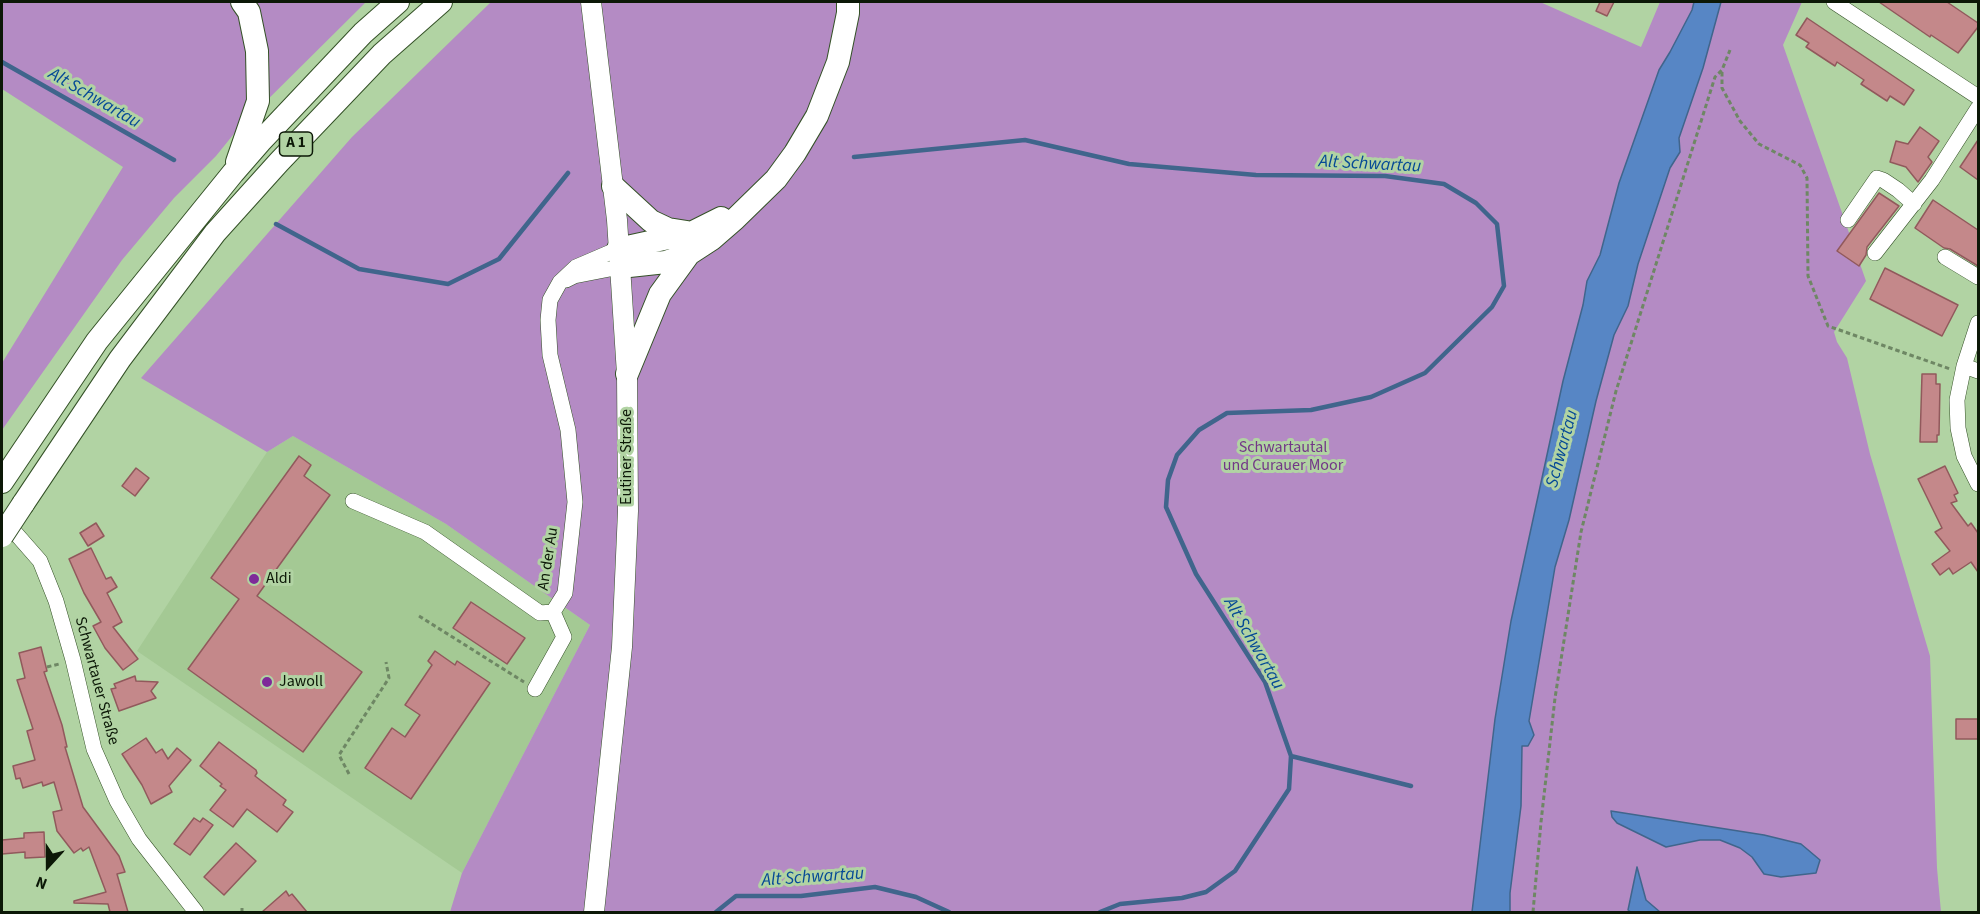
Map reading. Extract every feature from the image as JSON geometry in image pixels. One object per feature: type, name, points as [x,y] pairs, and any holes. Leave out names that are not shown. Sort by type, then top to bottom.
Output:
[{"type":"highway","points":[[233,173],[258,101],[257,51],[249,12],[242,2]]},
{"type":"highway","name":"A 1","points":[[5,477],[97,341],[233,173],[363,33],[398,2]]},
{"type":"highway","name":"A 1","points":[[2,536],[120,359],[215,233],[382,54],[441,2]]},
{"type":"highway","points":[[619,258],[666,262],[711,224],[730,213],[766,175],[789,145],[811,106],[830,53],[839,2]]},
{"type":"highway","points":[[627,374],[660,294],[690,244],[712,239],[776,179],[795,153],[816,116],[838,62],[848,13],[848,2]]},
{"type":"highway","points":[[613,186],[651,221],[690,244]]},
{"type":"main road","name":"Eutiner Straße","points":[[591,2],[613,186],[619,258],[627,374],[628,511],[622,647],[594,912]]},
{"type":"street","points":[[1834,2],[1978,97]]},
{"type":"street","points":[[1875,253],[1932,180],[1978,108]]},
{"type":"street","points":[[1848,220],[1877,178],[1898,190],[1914,204]]},
{"type":"street","points":[[1945,257],[1978,277]]},
{"type":"street","name":"An der Au","points":[[353,501],[425,532],[540,613],[553,612],[565,593],[575,502],[568,430],[550,355],[548,320],[550,300],[560,282],[619,258]]},
{"type":"street","points":[[1978,323],[1971,369],[1958,400],[1959,428],[1964,456],[1978,484]]},
{"type":"street","name":"Schwartauer Straße","points":[[2,519],[40,561],[56,601],[73,660],[94,749],[117,801],[139,839],[196,912]]},
{"type":"street","points":[[535,688],[564,637],[553,612]]},
{"type":"path","points":[[1730,50],[1722,70],[1722,88],[1740,121],[1759,144],[1800,165],[1807,178],[1808,276],[1828,326],[1952,369],[1971,369]]},
{"type":"path","points":[[1533,912],[1556,698],[1581,532],[1616,391],[1715,77],[1722,70]]},
{"type":"path","points":[[419,616],[535,688]]},
{"type":"path","points":[[349,774],[339,754],[389,678],[386,662]]},
{"type":"shaded area","points":[[293,436],[446,524],[590,625],[462,873],[137,651],[267,452]]},
{"type":"green space","points":[[2,2],[366,2],[237,130],[216,156],[174,198],[122,260],[2,430],[2,363],[123,167],[2,89]]},
{"type":"green space","name":"Schwartautal und Curauer Moor","points":[[491,2],[1540,2],[1641,47],[1660,2],[1802,2],[1783,45],[1866,281],[1834,332],[1847,358],[1870,454],[1930,656],[1937,868],[1941,912],[450,912],[462,873],[590,625],[446,524],[293,436],[267,452],[141,378],[352,137]]},
{"type":"water","name":"Schwartau","points":[[1694,2],[1721,2],[1703,68],[1679,138],[1680,152],[1670,168],[1638,264],[1628,306],[1614,335],[1596,401],[1569,520],[1555,567],[1529,721],[1534,735],[1528,746],[1522,746],[1521,806],[1510,893],[1510,912],[1472,912],[1495,719],[1511,621],[1587,281],[1600,255],[1619,183],[1659,70],[1692,10]]},
{"type":"water","points":[[1611,811],[1764,835],[1801,844],[1820,860],[1816,873],[1781,877],[1764,874],[1752,857],[1740,848],[1720,840],[1700,840],[1666,847],[1617,823]]},
{"type":"water","points":[[1637,867],[1646,900],[1660,912],[1631,912],[1628,910]]},
{"type":"building","points":[[1600,2],[1614,2],[1607,16],[1596,11]]},
{"type":"building","points":[[1879,2],[1947,2],[1978,23],[1978,27],[1958,53]]},
{"type":"building","points":[[1807,18],[1914,90],[1904,105],[1890,96],[1887,101],[1861,84],[1864,80],[1837,62],[1835,66],[1806,47],[1809,43],[1796,35]]},
{"type":"building","points":[[1920,127],[1939,141],[1928,157],[1932,162],[1918,182],[1906,167],[1890,162],[1896,141],[1908,144]]},
{"type":"building","points":[[1978,140],[1978,180],[1960,167]]},
{"type":"building","points":[[1879,193],[1899,206],[1867,247],[1866,255],[1859,266],[1837,251]]},
{"type":"building","points":[[1933,200],[1978,230],[1978,266],[1950,249],[1944,248],[1915,228]]},
{"type":"building","points":[[1885,268],[1958,305],[1942,336],[1870,299]]},
{"type":"building","points":[[1922,374],[1936,374],[1936,384],[1940,384],[1937,442],[1920,442]]},
{"type":"building","points":[[299,456],[311,465],[304,476],[330,495],[257,596],[362,672],[303,752],[188,669],[239,599],[211,578]]},
{"type":"building","points":[[1945,466],[1958,493],[1954,495],[1957,501],[1951,503],[1968,526],[1971,523],[1978,533],[1978,572],[1971,562],[1953,574],[1949,568],[1940,575],[1932,564],[1950,551],[1935,532],[1942,528],[1918,479]]},
{"type":"building","points":[[136,468],[149,478],[135,496],[122,486]]},
{"type":"building","points":[[96,523],[104,536],[88,546],[80,533]]},
{"type":"building","points":[[91,548],[106,579],[111,577],[117,587],[107,593],[122,622],[113,627],[138,659],[123,670],[105,648],[93,626],[101,622],[84,593],[69,559]]},
{"type":"building","points":[[471,602],[525,638],[507,664],[453,628]]},
{"type":"building","points":[[41,647],[47,671],[44,672],[62,725],[67,747],[65,747],[83,807],[119,856],[125,872],[117,874],[128,912],[110,912],[108,904],[74,903],[74,901],[106,892],[89,847],[83,851],[81,848],[74,853],[57,831],[53,812],[62,810],[54,782],[43,786],[42,782],[23,788],[20,778],[16,779],[13,766],[35,760],[27,731],[33,729],[17,680],[25,678],[19,653]]},
{"type":"building","points":[[435,651],[455,665],[457,661],[490,683],[411,799],[365,768],[392,728],[405,737],[420,715],[405,705],[432,665],[428,661]]},
{"type":"building","points":[[135,676],[136,681],[158,682],[151,691],[156,698],[119,711],[111,689],[116,688],[114,684]]},
{"type":"building","points":[[1956,719],[1978,719],[1978,739],[1956,739]]},
{"type":"building","points":[[146,738],[156,753],[162,749],[168,759],[177,748],[191,760],[169,786],[172,792],[151,804],[122,754]]},
{"type":"building","points":[[219,742],[256,770],[255,776],[286,800],[283,805],[293,812],[277,832],[247,809],[233,827],[210,810],[226,790],[200,766]]},
{"type":"building","points":[[194,818],[200,822],[203,818],[213,825],[190,855],[174,844]]},
{"type":"building","points":[[44,832],[45,857],[25,858],[25,852],[2,854],[2,840],[24,838],[24,833]]},
{"type":"building","points":[[236,843],[256,861],[224,895],[204,877]]},
{"type":"building","points":[[286,891],[289,896],[292,894],[307,912],[262,912]]},
{"type":"waterway","name":"Alt Schwartau","points":[[2,62],[174,160]]},
{"type":"waterway","name":"Alt Schwartau","points":[[854,157],[1025,140],[1129,164],[1256,175],[1385,176],[1444,184],[1476,203],[1497,224],[1504,286],[1492,307],[1425,373],[1371,397],[1311,410],[1227,413],[1199,430],[1177,455],[1168,480],[1166,507],[1196,574],[1265,682],[1291,756],[1289,789],[1235,871],[1206,892],[1182,898],[1120,904],[1100,912]]},
{"type":"waterway","name":"Alt Schwartau","points":[[276,224],[359,269],[448,284],[499,259],[568,173]]},
{"type":"waterway","points":[[1291,756],[1411,786]]},
{"type":"waterway","name":"Alt Schwartau","points":[[716,912],[736,896],[801,896],[875,887],[916,897],[949,912]]},
{"type":"place","name":"Aldi","points":[[254,579]]},
{"type":"place","name":"Jawoll","points":[[267,682]]}]
